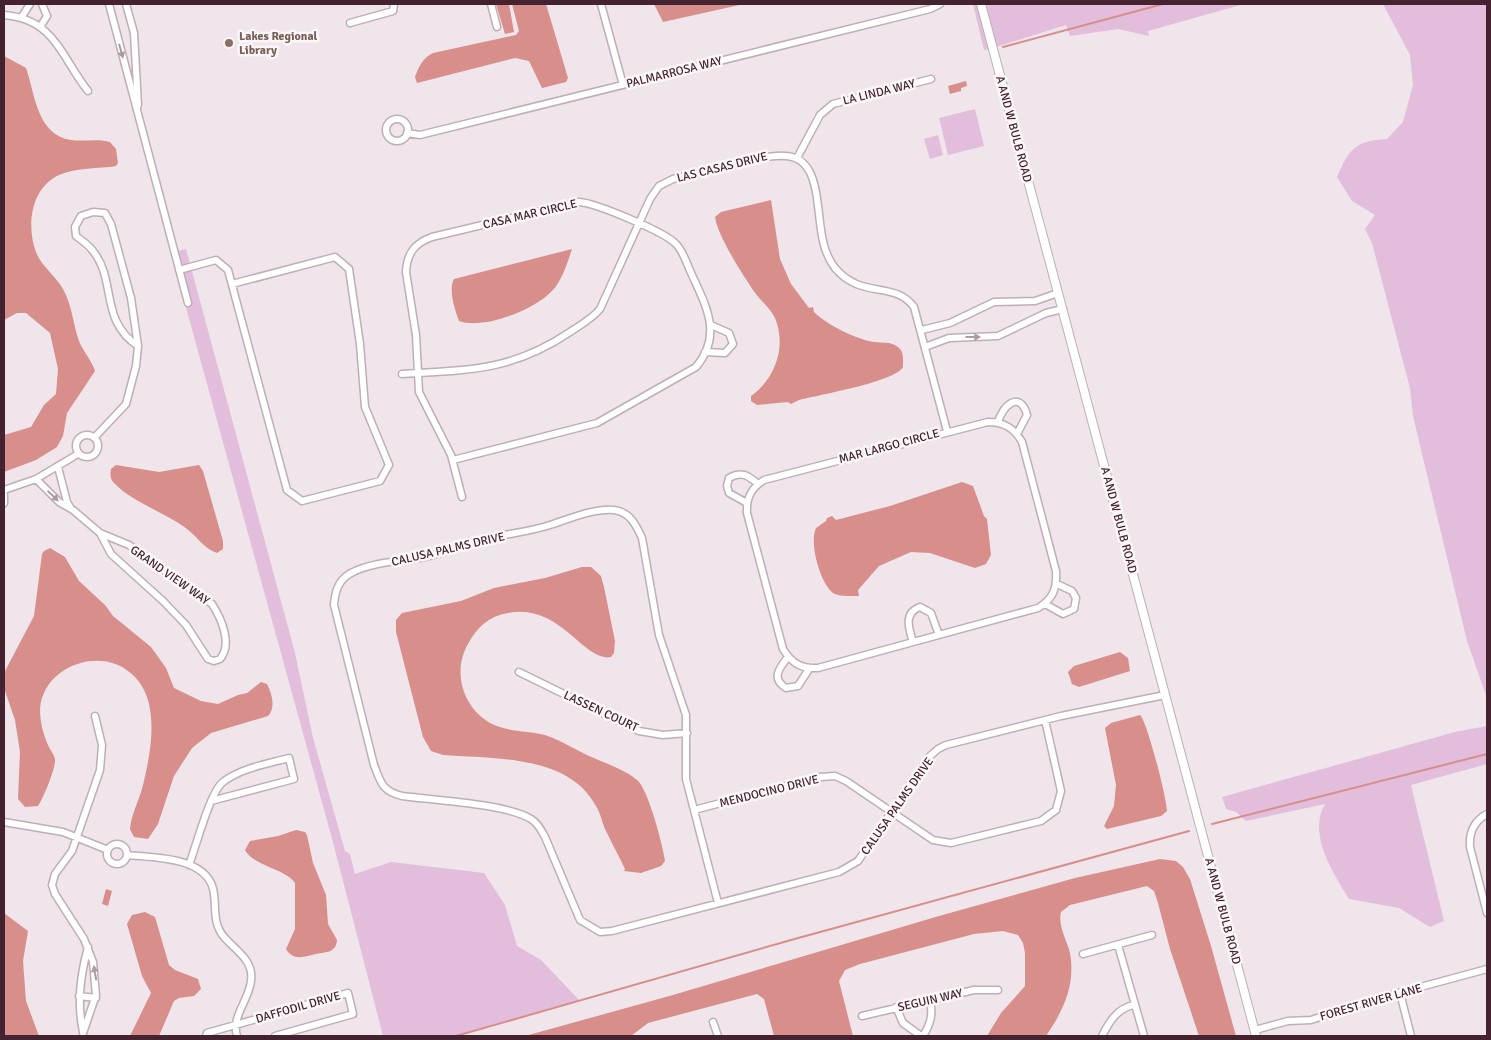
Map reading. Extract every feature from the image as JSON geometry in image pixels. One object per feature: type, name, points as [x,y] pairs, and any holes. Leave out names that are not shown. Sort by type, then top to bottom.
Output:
[{"type":"street","points":[[21,18],[30,4]]},
{"type":"street","points":[[40,27],[47,16],[42,4]]},
{"type":"street","points":[[109,4],[188,303]]},
{"type":"street","points":[[126,4],[134,33],[138,118]]},
{"type":"street","points":[[350,23],[393,11],[394,4]]},
{"type":"street","points":[[491,4],[497,26]]},
{"type":"street","points":[[601,4],[623,85]]},
{"type":"street","name":"PALMARROSA WAY","points":[[407,133],[420,135],[930,9],[940,4]]},
{"type":"street","name":"A AND W BULB ROAD","points":[[981,4],[1255,1033]]},
{"type":"street","points":[[4,15],[21,18],[40,27],[60,46],[88,92]]},
{"type":"street","name":"LA LINDA WAY","points":[[797,158],[820,115],[833,104],[932,79]]},
{"type":"street","name":"LAS CASAS DRIVE","points":[[402,374],[481,369],[534,354],[596,314],[603,304],[654,192],[666,182],[769,155],[787,154],[797,158]]},
{"type":"street","points":[[797,158],[806,166],[815,180],[822,239],[832,264],[842,275],[856,284],[870,290],[894,292],[909,300],[918,314],[947,431]]},
{"type":"street","name":"CASA MAR CIRCLE","points":[[453,460],[597,423],[689,372],[701,360],[705,352],[711,325],[708,309],[680,250],[670,239],[639,223],[592,203],[579,202],[432,237],[418,244],[409,256],[406,272],[416,335],[417,373],[421,398],[453,460],[462,497]]},
{"type":"street","points":[[94,437],[126,404],[136,366],[138,346],[131,298],[111,224],[105,213],[93,212],[81,216],[75,227],[76,236],[93,250],[99,262],[118,329],[138,346]]},
{"type":"street","points":[[179,270],[216,260],[228,270],[287,490],[302,501],[380,480],[389,465],[364,407],[360,344],[349,269],[335,257],[232,284]]},
{"type":"street","points":[[922,330],[950,323],[994,302],[1035,302],[1058,293]]},
{"type":"street","points":[[926,346],[949,338],[998,336],[1046,313],[1062,309]]},
{"type":"street","points":[[705,352],[725,353],[732,344],[731,336],[726,330],[711,325]]},
{"type":"street","points":[[746,503],[729,493],[726,486],[729,478],[736,473],[744,474],[758,484],[748,496],[746,503],[747,513],[783,649],[794,663],[809,669],[818,668],[1038,608],[1051,598],[1057,584],[1051,551],[1022,442],[1011,427],[998,422],[1004,407],[1011,402],[1018,402],[1025,407],[1027,415],[1017,434]]},
{"type":"street","name":"MAR LARGO CIRCLE","points":[[758,484],[764,480],[947,431],[988,422],[998,422]]},
{"type":"street","points":[[4,490],[36,479],[78,454],[89,457],[96,453],[98,444],[94,437],[87,434],[78,438],[75,444],[78,454]]},
{"type":"street","name":"GRAND VIEW WAY","points":[[58,467],[67,502],[72,510]]},
{"type":"street","name":"GRAND VIEW WAY","points":[[36,479],[59,502],[100,533],[129,545],[212,604],[219,614],[226,642],[225,650],[220,659],[214,661],[208,659],[186,625],[163,601],[111,554],[100,533]]},
{"type":"street","points":[[4,494],[4,503]]},
{"type":"street","name":"CALUSA PALMS DRIVE","points":[[718,903],[686,779],[686,715],[659,635],[642,538],[636,524],[626,514],[614,510],[599,511],[520,533],[474,541],[456,549],[426,557],[388,563],[351,573],[337,587],[334,605],[380,783],[389,793],[503,809],[531,819],[538,825],[545,837],[580,920],[600,932],[612,931],[839,872],[852,866],[858,861],[929,757],[946,745],[1045,720],[1165,695]]},
{"type":"street","points":[[1045,604],[1062,614],[1074,609],[1076,598],[1072,591],[1057,584]]},
{"type":"street","points":[[913,642],[908,617],[910,613],[920,607],[931,613],[939,635]]},
{"type":"street","points":[[788,657],[779,669],[777,677],[780,684],[786,688],[798,686],[809,669]]},
{"type":"street","name":"LASSEN COURT","points":[[520,672],[639,731],[663,735],[687,733]]},
{"type":"street","points":[[83,1034],[96,998],[96,977],[88,948],[73,920],[55,894],[52,885],[55,874],[72,850],[101,763],[101,738],[95,716]]},
{"type":"street","name":"MENDOCINO DRIVE","points":[[694,810],[820,778],[835,776],[846,781],[932,840],[951,843],[1041,821],[1056,810],[1061,791],[1045,720]]},
{"type":"street","points":[[127,855],[189,865],[212,801],[222,783],[233,776],[289,758],[294,779],[212,801]]},
{"type":"street","points":[[1487,814],[1477,822],[1469,838],[1487,912]]},
{"type":"street","points":[[4,822],[77,836],[108,850]]},
{"type":"street","points":[[121,845],[127,855],[124,861],[115,864],[109,860],[108,850],[112,846],[121,845]]},
{"type":"street","name":"DAFFODIL DRIVE","points":[[189,865],[202,871],[212,884],[214,916],[220,930],[241,953],[251,972],[251,982],[236,1024],[237,1036]]},
{"type":"street","points":[[1083,954],[1152,935]]},
{"type":"street","points":[[1118,945],[1133,1005],[1144,1036]]},
{"type":"street","points":[[83,1034],[79,1015],[79,996],[81,970],[88,948]]},
{"type":"street","name":"FOREST RIVER LANE","points":[[1255,1033],[1288,1021],[1311,1020],[1487,969]]},
{"type":"street","name":"SEGUIN WAY","points":[[862,1016],[974,990],[998,990]]},
{"type":"street","name":"DAFFODIL DRIVE","points":[[206,1036],[208,1033],[236,1024],[348,993],[353,1014],[275,1036]]},
{"type":"street","points":[[1400,993],[1411,1036]]},
{"type":"street","points":[[79,996],[96,998]]},
{"type":"street","points":[[896,1007],[903,1023],[922,1036],[931,1023],[930,999]]},
{"type":"street","points":[[1102,1036],[1120,1010],[1133,1005]]},
{"type":"street","points":[[714,1022],[718,1036]]},
{"type":"shaded area","points":[[496,4],[509,4],[514,32],[505,34]]},
{"type":"shaded area","points":[[512,4],[546,4],[568,78],[566,82],[542,88],[529,61],[515,58],[417,83],[415,77],[420,66],[433,53],[516,35],[519,31]]},
{"type":"shaded area","points":[[654,4],[744,4],[663,22]]},
{"type":"shaded area","points":[[973,4],[977,4],[989,49],[984,50]]},
{"type":"shaded area","points":[[985,4],[1244,4],[1148,31],[1149,36],[1118,29],[1070,36],[1066,25],[996,47]]},
{"type":"shaded area","points":[[1383,4],[1487,4],[1487,698],[1467,641],[1413,416],[1410,388],[1372,243],[1365,229],[1375,215],[1352,201],[1337,177],[1345,160],[1355,148],[1367,142],[1387,139],[1403,122],[1413,85],[1410,55]]},
{"type":"shaded area","points":[[4,56],[26,68],[39,112],[51,130],[60,137],[71,140],[101,140],[110,142],[116,149],[118,163],[116,166],[80,169],[59,175],[42,189],[33,208],[31,230],[36,252],[41,262],[63,289],[79,341],[95,371],[67,413],[63,436],[57,447],[36,460],[4,472],[4,435],[31,427],[44,405],[56,394],[58,369],[50,333],[26,313],[17,313],[4,320]]},
{"type":"shaded area","points":[[966,81],[967,86],[961,88],[961,91],[950,94],[948,86]]},
{"type":"shaded area","points":[[975,109],[984,146],[948,155],[939,118]]},
{"type":"shaded area","points":[[938,135],[943,155],[930,159],[924,139]]},
{"type":"shaded area","points":[[771,200],[780,259],[791,284],[809,308],[813,307],[814,312],[819,317],[832,325],[862,339],[892,344],[899,348],[902,354],[903,367],[897,373],[872,383],[799,400],[791,404],[788,402],[757,405],[751,401],[751,396],[767,381],[776,362],[780,340],[778,329],[775,318],[756,294],[732,257],[721,235],[715,217],[721,212]]},
{"type":"shaded area","points":[[186,249],[295,653],[313,738],[345,851],[350,854],[355,874],[391,862],[484,873],[505,905],[517,946],[541,960],[580,1001],[457,1036],[383,1036],[334,846],[171,253]]},
{"type":"shaded area","points":[[572,249],[559,282],[544,298],[521,311],[495,320],[482,323],[459,321],[452,294],[454,279]]},
{"type":"shaded area","points":[[116,465],[159,472],[199,465],[203,471],[223,541],[223,549],[217,553],[212,551],[178,523],[122,490],[113,481],[111,476],[111,469]]},
{"type":"shaded area","points":[[962,482],[973,486],[984,516],[987,519],[991,555],[986,564],[975,568],[930,553],[911,552],[879,566],[858,590],[859,596],[839,595],[833,593],[828,588],[820,572],[814,543],[816,528],[826,521],[827,518],[832,516],[836,520],[890,506]]},
{"type":"shaded area","points":[[50,548],[65,557],[79,581],[105,605],[113,616],[151,647],[166,668],[174,688],[201,701],[218,704],[247,693],[261,682],[267,684],[270,692],[273,705],[268,716],[211,733],[192,748],[174,776],[158,824],[148,839],[134,837],[130,829],[149,759],[152,726],[150,710],[146,695],[139,682],[128,671],[115,664],[101,661],[87,662],[73,666],[51,682],[43,695],[40,714],[41,723],[48,745],[54,755],[55,763],[46,790],[38,806],[25,807],[18,799],[20,752],[15,720],[4,688],[4,673],[34,616],[42,554]]},
{"type":"shaded area","points":[[582,567],[591,567],[601,576],[615,641],[614,653],[611,657],[601,656],[591,651],[557,624],[543,616],[527,612],[501,614],[484,623],[468,644],[463,656],[461,681],[464,693],[470,704],[488,722],[506,729],[552,737],[637,780],[646,794],[650,805],[665,861],[661,866],[641,873],[624,871],[625,869],[596,806],[583,789],[567,777],[548,768],[528,762],[443,755],[431,751],[423,737],[396,632],[396,620],[402,613],[461,601],[494,588],[545,578]]},
{"type":"shaded area","points":[[1120,652],[1128,658],[1130,671],[1079,687],[1072,684],[1068,672],[1074,666]]},
{"type":"shaded area","points":[[1140,715],[1156,761],[1167,811],[1161,816],[1107,829],[1104,826],[1114,806],[1116,785],[1105,728],[1111,723]]},
{"type":"shaded area","points":[[1487,726],[1487,764],[1411,785],[1444,921],[1430,927],[1399,908],[1349,899],[1330,866],[1321,841],[1320,816],[1325,804],[1246,821],[1236,812],[1226,809],[1222,797],[1455,732]]},
{"type":"shaded area","points":[[296,830],[305,832],[307,835],[313,863],[326,895],[328,924],[337,940],[333,950],[300,957],[293,956],[286,949],[295,929],[295,883],[285,874],[255,860],[245,850],[250,841],[278,836]]},
{"type":"shaded area","points":[[1160,859],[1176,861],[1183,867],[1190,879],[1236,1036],[1199,1036],[1170,949],[1154,891],[1147,886],[1070,905],[1061,912],[1061,926],[1071,961],[1070,984],[1063,1006],[1046,1036],[987,1036],[1001,1013],[1025,986],[1025,953],[1023,943],[1018,935],[1003,931],[974,934],[860,964],[845,970],[839,981],[853,1036],[774,1036],[764,999],[757,994],[648,1023],[631,1036],[525,1036],[1075,878]]},
{"type":"shaded area","points":[[106,889],[112,891],[108,906],[102,904]]},
{"type":"shaded area","points":[[145,912],[155,917],[169,965],[175,970],[198,979],[201,989],[194,996],[179,998],[174,1001],[159,1036],[130,1036],[151,993],[142,976],[127,924],[132,915]]},
{"type":"shaded area","points":[[4,913],[28,931],[23,961],[26,1001],[39,1036],[4,1036]]},
{"type":"waterway","points":[[1003,47],[1163,4]]},
{"type":"waterway","points":[[1212,824],[1487,754]]},
{"type":"waterway","points":[[456,1036],[791,940],[1189,831]]},
{"type":"place","name":"Lakes Regional Library","points":[[229,43]]}]
